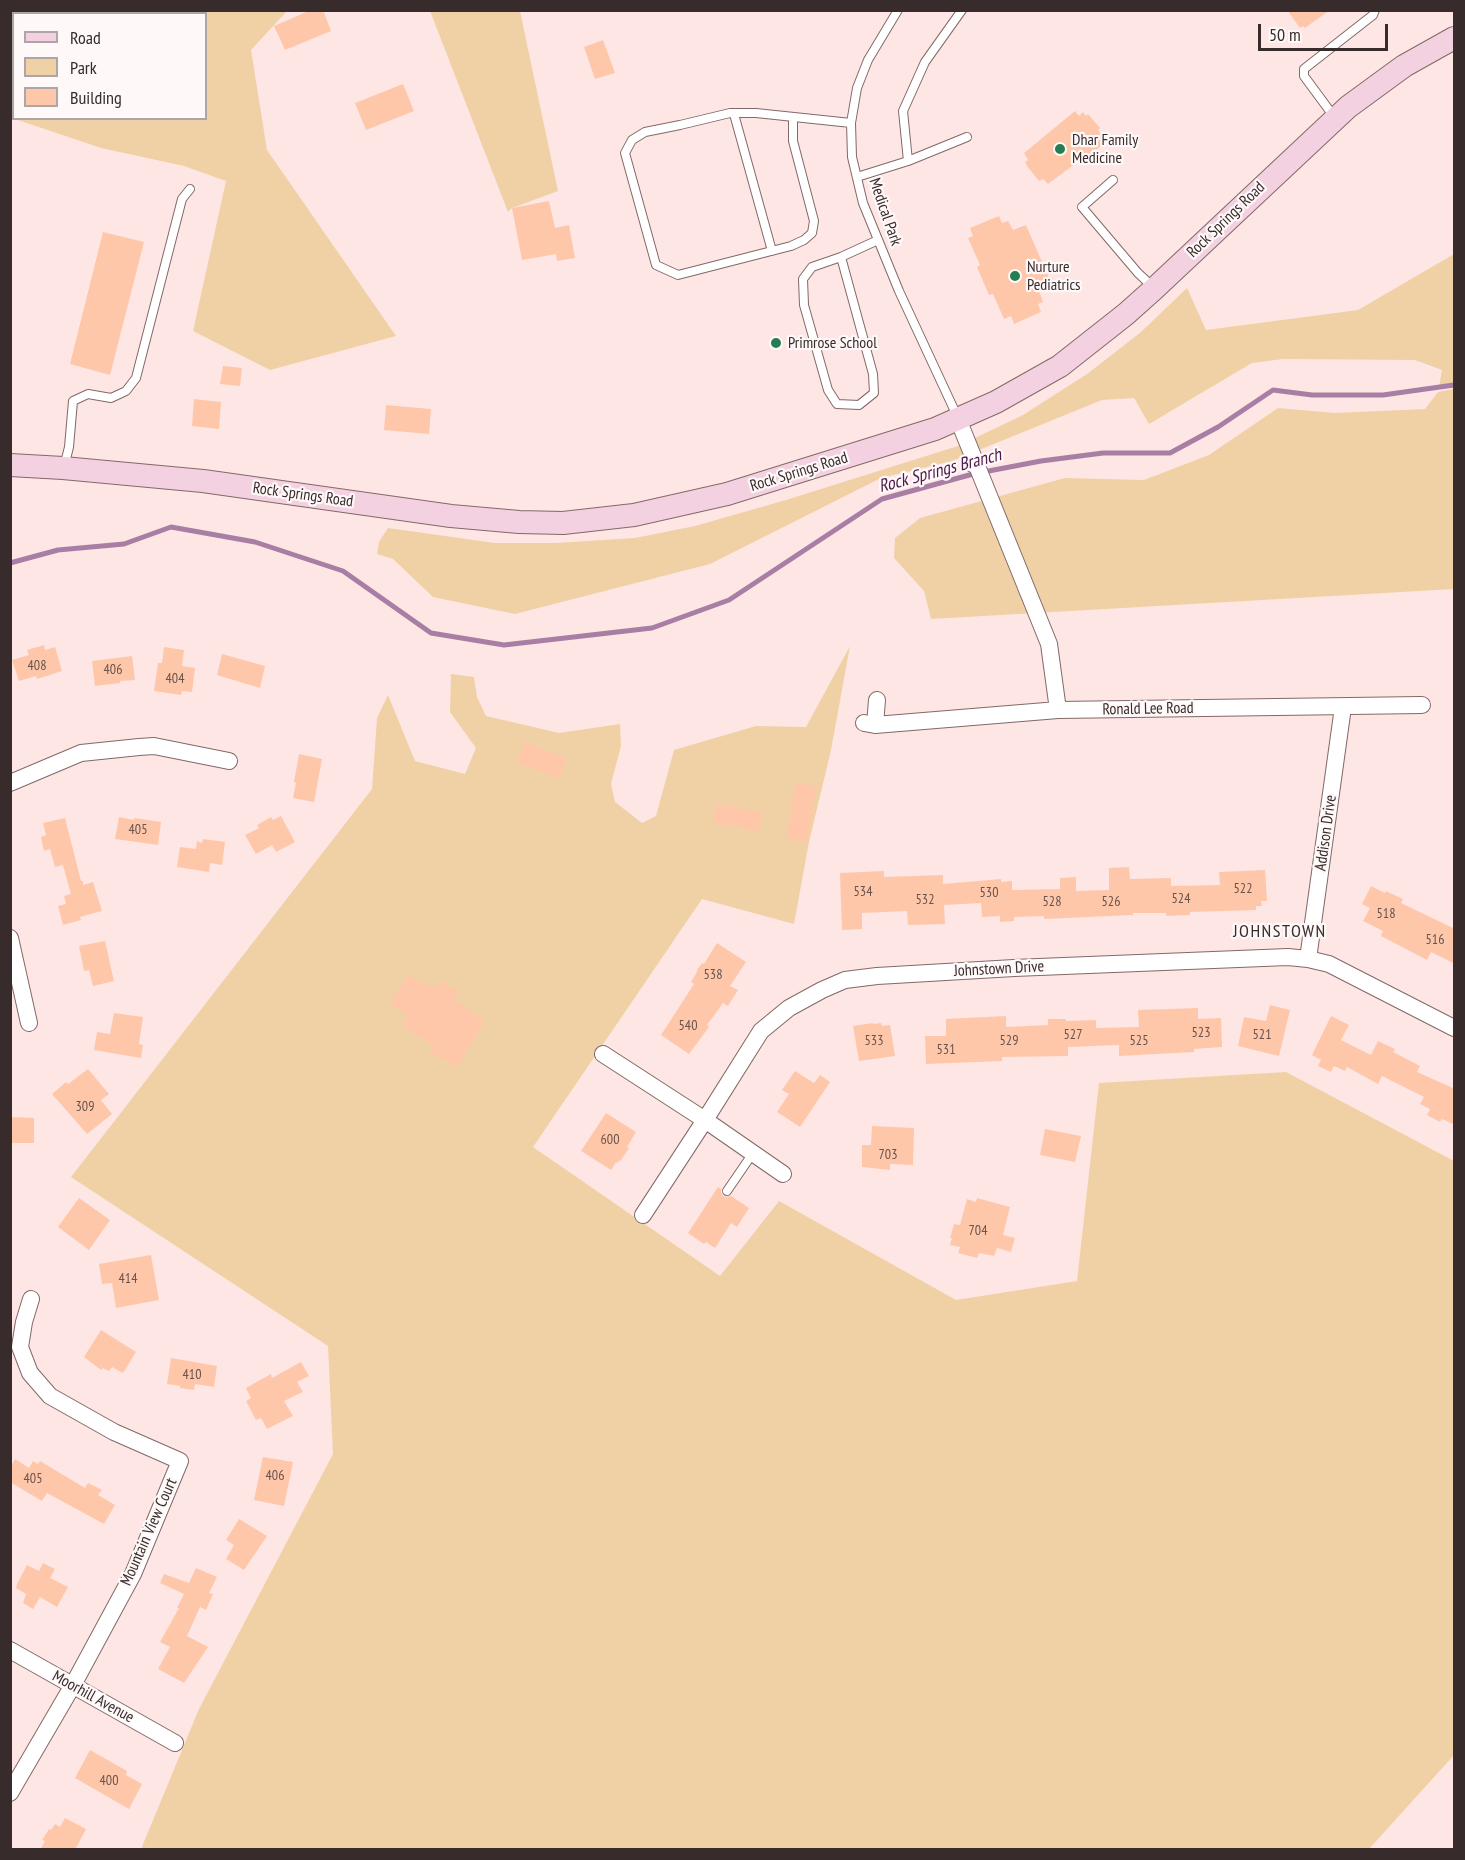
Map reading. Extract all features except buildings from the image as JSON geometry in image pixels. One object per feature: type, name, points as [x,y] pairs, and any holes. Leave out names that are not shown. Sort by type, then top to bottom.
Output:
[{"type":"street","name":"Rock Springs Road","points":[[10,465],[203,481],[451,516],[519,522],[563,523],[634,515],[716,497],[935,429],[996,402],[1060,366],[1154,289],[1348,107],[1404,66],[1455,38]]},
{"type":"street","points":[[958,419],[974,464],[1049,644],[1058,710]]},
{"type":"street","name":"Ronald Lee Road","points":[[877,700],[869,724],[1058,710],[1422,705]]},
{"type":"street","name":"Addison Drive","points":[[1308,959],[1343,707]]},
{"type":"street","points":[[10,783],[81,753],[139,747],[154,746],[229,762]]},
{"type":"street","points":[[10,938],[29,1023]]},
{"type":"street","name":"Johnstown Drive","points":[[643,1215],[761,1031],[789,1008],[843,981],[877,976],[1014,968],[1288,957],[1329,964],[1455,1028]]},
{"type":"street","points":[[603,1054],[783,1174]]},
{"type":"street","name":"Mountain View Court","points":[[10,1793],[134,1574],[180,1461],[114,1432],[50,1396],[30,1373],[20,1347],[31,1299]]},
{"type":"street","name":"Moorhill Avenue","points":[[10,1650],[175,1743]]},
{"type":"lane","name":"Medical Park","points":[[898,10],[868,60],[857,88],[851,123],[852,157],[863,204],[899,291],[958,419]]},
{"type":"lane","points":[[908,161],[903,111],[925,62],[962,10]]},
{"type":"lane","points":[[1336,118],[1304,76],[1304,69],[1373,15],[1375,10]]},
{"type":"lane","points":[[793,118],[793,141],[814,221],[812,233],[804,240],[772,251],[678,275],[656,265],[625,153],[632,140],[645,132],[730,113],[756,112],[851,123]]},
{"type":"lane","points":[[734,114],[772,251]]},
{"type":"lane","points":[[857,177],[908,161],[967,137]]},
{"type":"lane","points":[[1113,180],[1082,207],[1154,289]]},
{"type":"lane","points":[[63,468],[69,447],[73,401],[88,394],[111,398],[126,392],[136,378],[182,199],[190,189]]},
{"type":"lane","points":[[841,257],[873,374],[874,393],[859,405],[837,404],[828,390],[804,305],[803,279],[812,267],[878,240]]},
{"type":"lane","points":[[727,1191],[753,1153]]},
{"type":"green space","points":[[89,10],[287,11],[251,50],[267,150],[396,336],[270,370],[193,331],[226,181],[184,166],[101,148],[18,120],[207,120],[207,12],[88,12]]},
{"type":"green space","points":[[430,11],[520,11],[558,191],[512,208],[508,212]]},
{"type":"green space","points":[[1454,254],[1454,385],[1439,387],[1442,370],[1415,360],[1283,359],[1252,363],[1149,424],[1134,398],[1102,400],[952,461],[881,478],[710,564],[515,614],[433,597],[393,559],[377,554],[379,542],[388,528],[495,543],[556,543],[635,538],[695,526],[958,446],[1023,415],[1087,374],[1141,332],[1187,288],[1206,330],[1358,310]]},
{"type":"green space","points":[[1454,389],[1454,589],[931,619],[924,591],[894,558],[895,538],[920,518],[1065,478],[1144,480],[1209,455],[1278,408],[1335,413],[1425,409],[1438,392]]},
{"type":"green space","points":[[850,646],[831,750],[809,842],[794,924],[702,899],[533,1147],[720,1276],[779,1201],[956,1300],[1077,1281],[1099,1083],[1286,1072],[1454,1161],[1454,1755],[1369,1849],[141,1849],[199,1709],[333,1454],[328,1346],[71,1177],[372,789],[377,718],[388,695],[415,761],[465,774],[476,748],[450,712],[451,674],[474,677],[477,697],[486,716],[559,733],[620,724],[621,746],[611,784],[615,802],[642,823],[656,816],[674,750],[756,726],[806,727]]},
{"type":"waterway","name":"Rock Springs Branch","points":[[10,563],[58,550],[124,544],[171,527],[255,542],[343,571],[431,633],[504,645],[652,628],[729,600],[882,499],[973,474],[1041,461],[1103,453],[1170,453],[1218,427],[1273,390],[1312,395],[1383,395],[1454,385]]},
{"type":"place","name":"Dhar Family Medicine","points":[[1060,149]]},
{"type":"place","name":"Nurture Pediatrics","points":[[1015,276]]},
{"type":"place","name":"Primrose School","points":[[776,343]]},
{"type":"district","name":"JOHNSTOWN","points":[[1280,932]]}]
